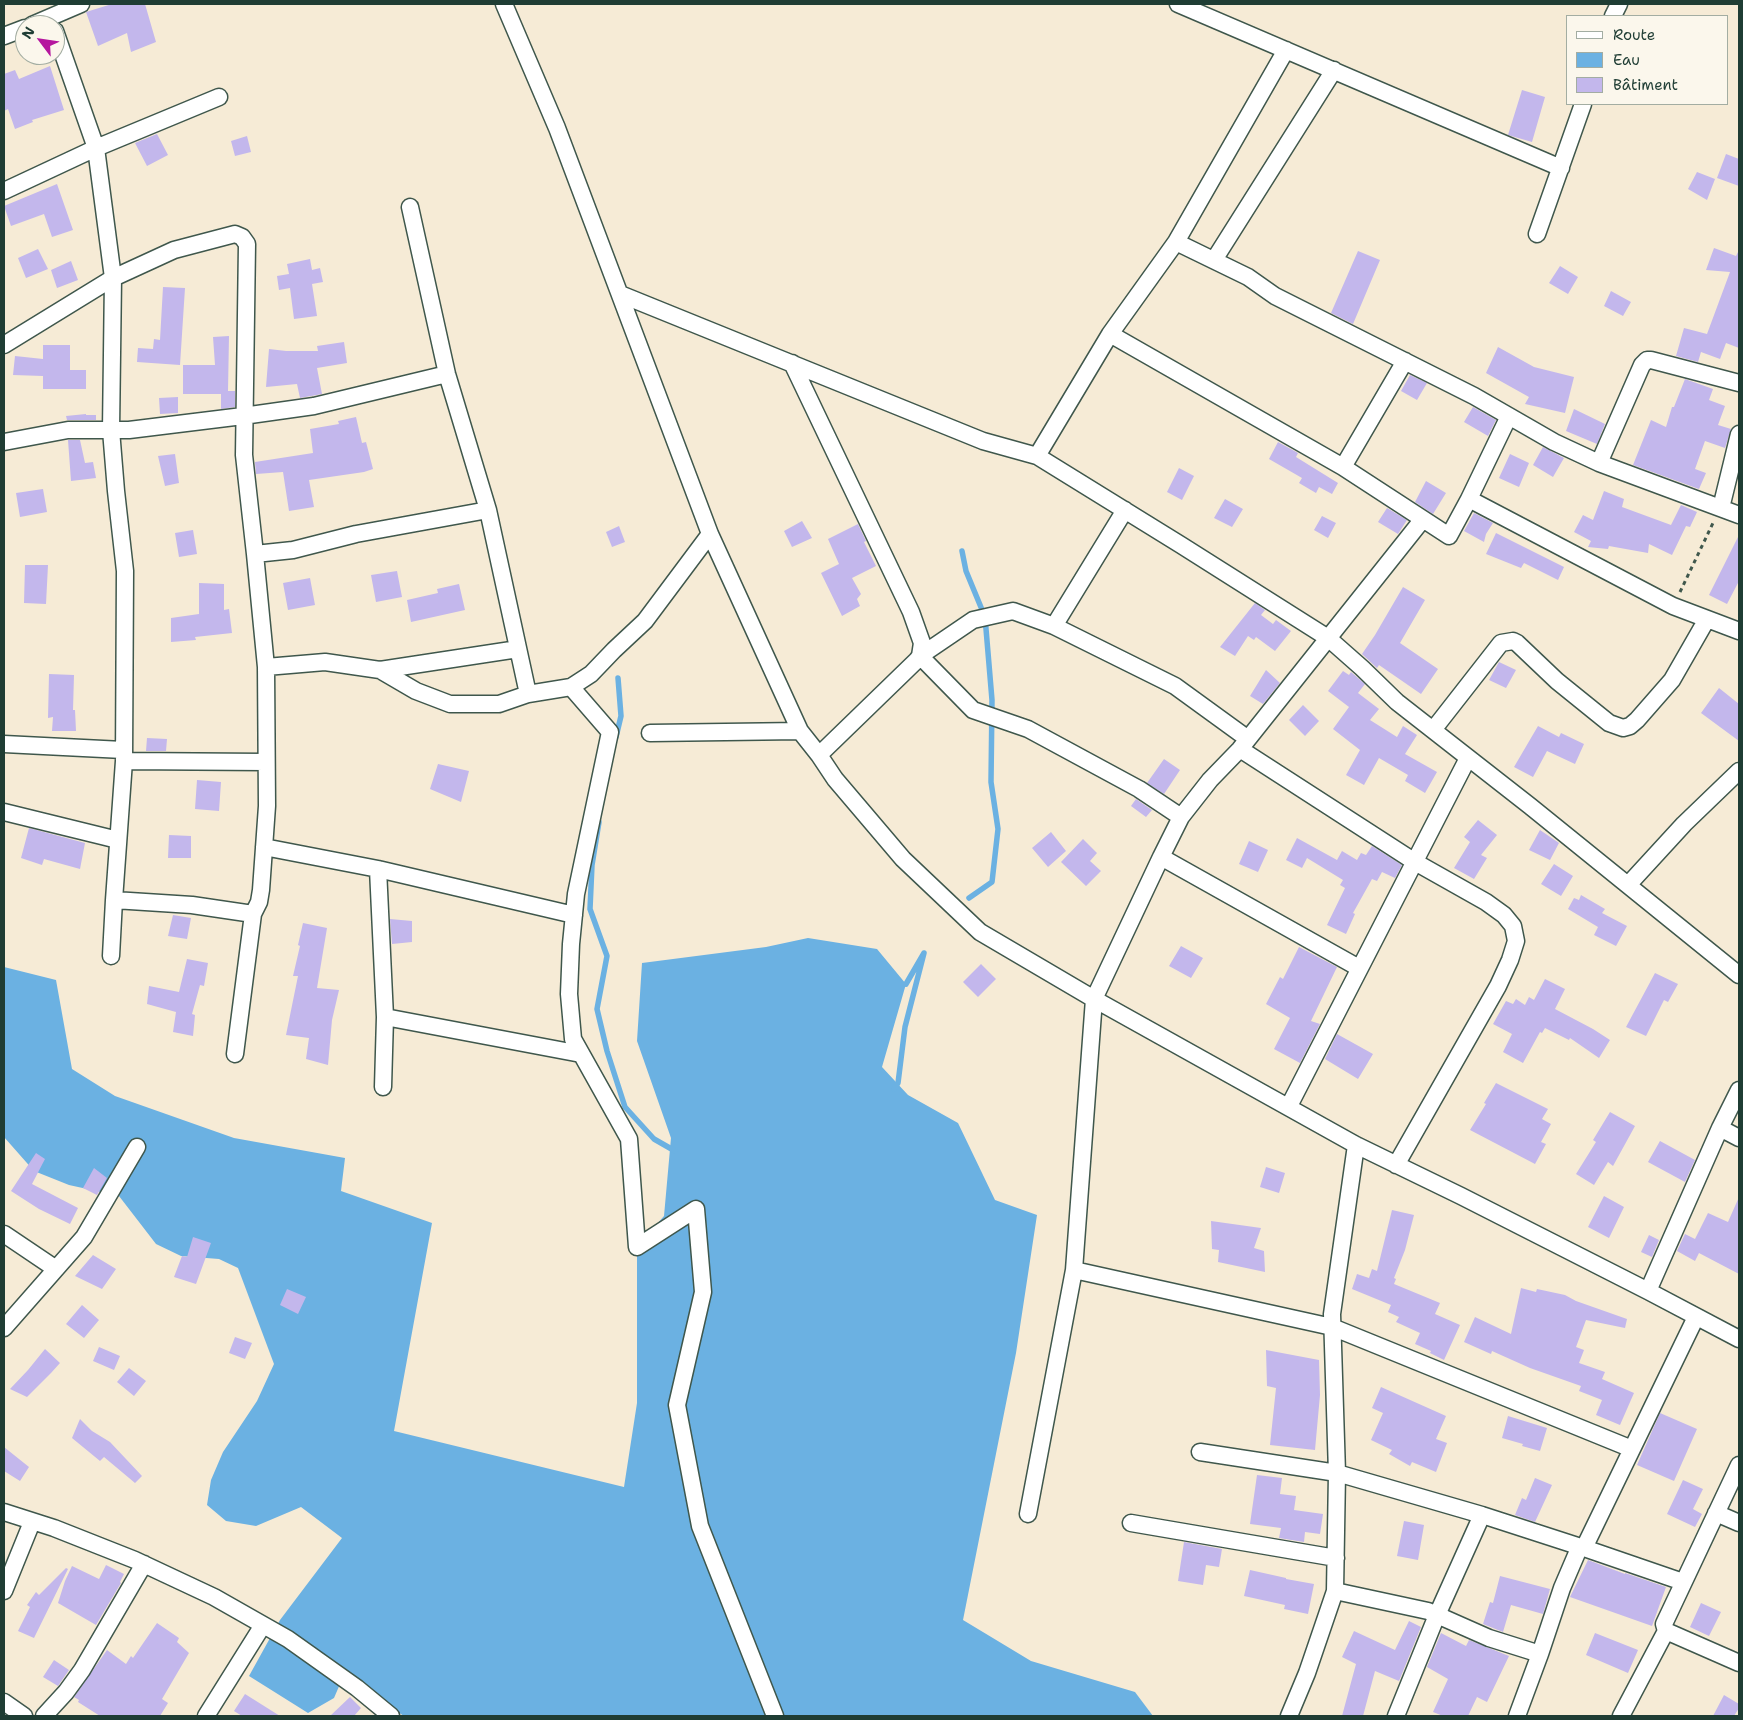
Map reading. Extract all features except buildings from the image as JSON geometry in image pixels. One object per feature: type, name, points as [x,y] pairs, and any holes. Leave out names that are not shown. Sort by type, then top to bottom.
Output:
[{"type":"street","points":[[60,15],[81,4]]},
{"type":"street","points":[[504,4],[557,128],[710,534],[800,731],[835,779],[903,858],[980,932],[1094,999],[1356,1145],[1648,1291],[1739,1339]]},
{"type":"street","points":[[1178,4],[1560,168]]},
{"type":"street","points":[[1037,456],[1110,334],[1176,242],[1286,50]]},
{"type":"street","points":[[65,60],[96,148],[113,278],[111,430],[125,571],[123,756],[111,956]]},
{"type":"street","points":[[1214,260],[1334,70]]},
{"type":"street","points":[[4,191],[96,148],[219,97]]},
{"type":"street","points":[[1536,234],[1583,105]]},
{"type":"street","points":[[410,207],[447,374],[488,510],[528,694]]},
{"type":"street","points":[[4,345],[113,278],[174,250],[235,234],[242,237],[247,244],[243,416],[244,469],[255,554],[266,667],[267,806],[261,890],[259,902],[253,914],[235,1054]]},
{"type":"street","points":[[1176,242],[1248,276],[1275,296],[1474,396],[1554,442],[1599,463],[1739,515]]},
{"type":"street","points":[[620,294],[983,441],[1037,456],[1328,638],[1397,702],[1739,975]]},
{"type":"street","points":[[1110,334],[1344,467],[1449,536],[1469,499],[1508,416]]},
{"type":"street","points":[[1344,467],[1405,360]]},
{"type":"street","points":[[1599,463],[1642,365],[1647,360],[1739,383]]},
{"type":"street","points":[[792,363],[911,612],[922,643],[920,656]]},
{"type":"street","points":[[4,442],[68,430],[129,430],[314,406],[447,374]]},
{"type":"street","points":[[1721,508],[1739,434]]},
{"type":"street","points":[[1469,499],[1673,606],[1739,631]]},
{"type":"street","points":[[255,554],[292,550],[356,534],[488,510]]},
{"type":"street","points":[[1054,626],[1125,510]]},
{"type":"street","points":[[1028,1514],[1074,1270],[1094,999],[1181,817],[1210,780],[1244,744],[1423,519]]},
{"type":"street","points":[[380,670],[416,691],[450,704],[499,704],[528,694],[571,687],[591,674],[645,621],[710,534]]},
{"type":"street","points":[[819,755],[920,656],[973,620],[1013,611],[1054,626],[1175,686],[1244,744],[1415,862],[1486,902],[1504,915],[1513,926],[1516,941],[1510,960],[1498,986],[1396,1164]]},
{"type":"street","points":[[1432,730],[1501,643],[1513,641],[1557,681],[1609,723],[1623,728],[1630,726],[1672,680],[1707,619]]},
{"type":"street","points":[[266,667],[325,662],[380,670],[518,649]]},
{"type":"street","points":[[920,656],[973,710],[1028,729],[1139,789],[1181,817]]},
{"type":"street","points":[[571,687],[610,732],[576,894],[569,994],[573,1039],[629,1139],[637,1247],[696,1209],[703,1292],[677,1405],[700,1526],[775,1716]]},
{"type":"street","points":[[650,733],[800,731]]},
{"type":"street","points":[[4,744],[123,756],[266,762]]},
{"type":"street","points":[[1289,1106],[1468,758]]},
{"type":"street","points":[[1628,885],[1684,824],[1739,771]]},
{"type":"street","points":[[4,812],[118,840]]},
{"type":"street","points":[[264,847],[378,869],[574,915]]},
{"type":"street","points":[[1161,856],[1359,968]]},
{"type":"street","points":[[378,869],[385,1017],[383,1087]]},
{"type":"street","points":[[114,900],[192,905],[253,914]]},
{"type":"street","points":[[385,1017],[581,1054]]},
{"type":"street","points":[[1648,1291],[1720,1128],[1739,1090]]},
{"type":"street","points":[[1720,1128],[1739,1138]]},
{"type":"street","points":[[1289,1716],[1307,1673],[1336,1591],[1337,1473],[1332,1314],[1356,1145]]},
{"type":"street","points":[[4,1328],[84,1237],[137,1147]]},
{"type":"street","points":[[4,1234],[56,1268]]},
{"type":"street","points":[[1074,1270],[1332,1327],[1632,1449]]},
{"type":"street","points":[[1517,1716],[1562,1588],[1696,1317]]},
{"type":"street","points":[[1200,1452],[1337,1473],[1482,1515],[1683,1582]]},
{"type":"street","points":[[1621,1716],[1666,1631],[1664,1624],[1739,1465]]},
{"type":"street","points":[[4,1512],[54,1528],[144,1564],[214,1597],[288,1639],[349,1682],[391,1716]]},
{"type":"street","points":[[1716,1513],[1739,1523]]},
{"type":"street","points":[[1396,1716],[1437,1615],[1482,1515]]},
{"type":"street","points":[[4,1591],[32,1522]]},
{"type":"street","points":[[1130,1523],[1336,1558]]},
{"type":"street","points":[[44,1716],[66,1692],[82,1670],[144,1564]]},
{"type":"street","points":[[1336,1591],[1428,1612],[1489,1638],[1540,1654]]},
{"type":"street","points":[[206,1716],[263,1625]]},
{"type":"street","points":[[1666,1631],[1739,1664]]},
{"type":"street","points":[[4,1702],[24,1716]]},
{"type":"path","points":[[1673,606],[1721,508]]},
{"type":"water","points":[[808,938],[877,949],[906,984],[882,1067],[908,1095],[958,1123],[995,1200],[1037,1215],[1016,1353],[963,1620],[1031,1661],[1135,1692],[1153,1716],[404,1716],[343,1677],[334,1698],[308,1713],[249,1676],[280,1620],[342,1538],[301,1507],[256,1526],[226,1521],[207,1505],[211,1480],[223,1452],[257,1401],[274,1364],[238,1268],[219,1259],[181,1256],[156,1244],[119,1196],[69,1185],[34,1171],[4,1137],[4,967],[56,980],[72,1069],[115,1096],[234,1138],[345,1158],[341,1191],[432,1223],[394,1431],[624,1487],[637,1403],[637,1247],[664,1216],[671,1138],[637,1041],[642,963],[766,947]]},
{"type":"waterway","points":[[962,551],[966,571],[985,617],[992,700],[991,782],[998,829],[992,882],[969,898]]},
{"type":"waterway","points":[[616,737],[621,716],[618,678]]},
{"type":"waterway","points":[[599,822],[592,865],[590,909],[607,956],[597,1009],[607,1051],[625,1107],[654,1139],[675,1151]]},
{"type":"waterway","points":[[894,1089],[898,1083],[905,1027],[924,953],[906,984]]}]
